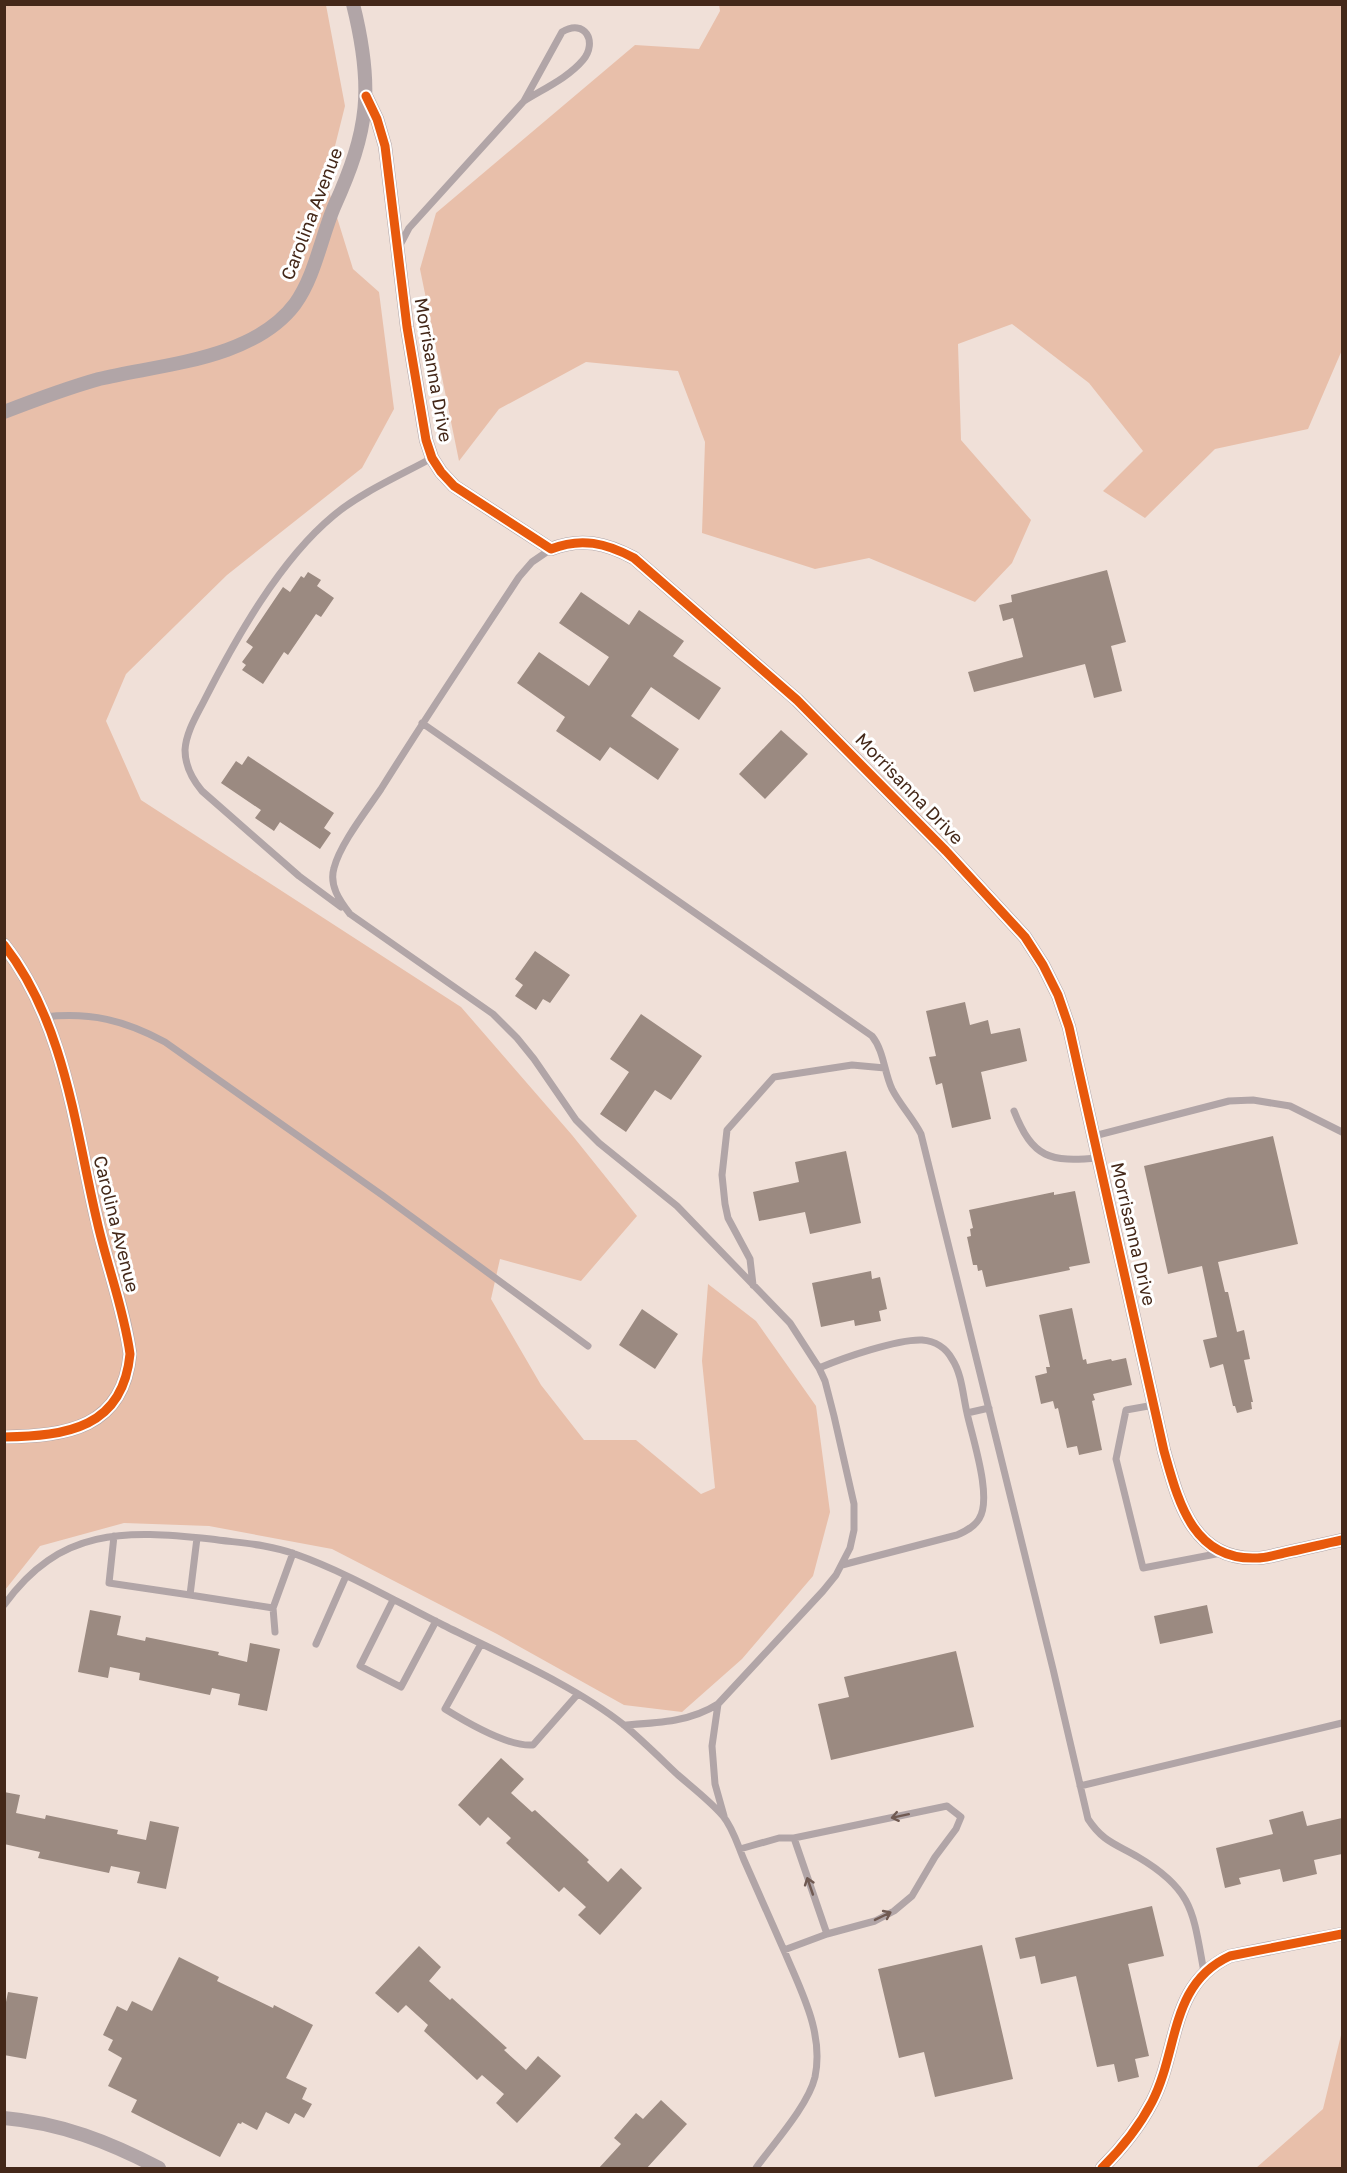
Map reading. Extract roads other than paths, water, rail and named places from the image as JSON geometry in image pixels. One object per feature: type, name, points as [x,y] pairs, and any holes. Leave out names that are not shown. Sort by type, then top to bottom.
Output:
[{"type":"street","name":"Carolina Avenue","points":[[4,412],[43,396],[98,380],[204,357],[237,346],[267,330],[280,320],[294,304],[305,286],[327,224],[348,176],[361,135],[366,96],[365,65],[353,4]]},
{"type":"street","name":"Morrisanna Drive","points":[[366,96],[377,119],[385,146],[407,327],[424,429],[432,458],[441,472],[454,486],[551,549],[578,542],[597,543],[616,548],[634,558],[797,700],[946,852],[1024,937],[1043,965],[1058,996],[1069,1027],[1154,1405],[1174,1487],[1188,1522],[1208,1544],[1241,1558],[1259,1559],[1342,1540]]},
{"type":"street","name":"Carolina Avenue","points":[[4,945],[27,980],[64,1070],[97,1224],[130,1354],[128,1373],[122,1390],[112,1405],[98,1418],[82,1427],[68,1431],[4,1437]]},
{"type":"street","points":[[1102,2169],[1136,2129],[1152,2102],[1164,2073],[1182,2008],[1191,1987],[1203,1972],[1216,1962],[1230,1956],[1342,1934]]},
{"type":"street","points":[[4,2118],[56,2126],[82,2133],[159,2169]]},
{"type":"lane","points":[[397,250],[410,228],[524,100],[562,32],[569,28],[585,31],[589,37],[590,48],[580,64],[524,100]]},
{"type":"lane","points":[[432,458],[382,485],[333,516],[302,548],[273,584],[216,678],[188,735],[185,750],[187,765],[202,791],[299,876],[493,1014],[534,1059],[576,1120],[599,1143],[677,1206],[790,1323],[825,1381],[854,1504],[854,1530],[850,1548],[842,1565],[823,1591],[718,1704],[704,1713],[678,1720],[624,1725]]},
{"type":"lane","points":[[350,914],[339,900],[334,886],[334,866],[347,842],[422,723],[519,577],[532,562],[551,549]]},
{"type":"lane","points":[[422,723],[872,1036],[879,1044],[893,1091],[921,1134],[1088,1819],[1096,1832],[1107,1842],[1138,1857],[1165,1876],[1185,1897],[1193,1914],[1203,1972]]},
{"type":"lane","points":[[44,1017],[66,1014],[115,1020],[141,1029],[165,1042],[382,1195],[588,1346]]},
{"type":"lane","points":[[753,1285],[750,1259],[728,1218],[725,1204],[722,1175],[727,1130],[774,1077],[852,1065],[885,1068]]},
{"type":"lane","points":[[1094,1136],[1229,1101],[1252,1100],[1290,1106],[1342,1132]]},
{"type":"lane","points":[[1014,1111],[1026,1136],[1037,1150],[1050,1157],[1066,1160],[1098,1158]]},
{"type":"lane","points":[[819,1368],[846,1357],[912,1340],[924,1340],[945,1349],[953,1359],[985,1492],[984,1507],[980,1518],[969,1529],[957,1535],[842,1565]]},
{"type":"lane","points":[[1154,1405],[1126,1410],[1116,1459],[1143,1568],[1223,1552]]},
{"type":"lane","points":[[967,1413],[988,1408]]},
{"type":"lane","points":[[4,1605],[29,1575],[49,1559],[72,1546],[97,1538],[160,1534],[261,1545],[293,1553],[346,1576],[577,1695],[624,1725],[725,1818]]},
{"type":"lane","points":[[114,1536],[109,1583],[273,1608]]},
{"type":"lane","points":[[190,1595],[197,1538]]},
{"type":"lane","points":[[274,1632],[273,1608],[293,1553]]},
{"type":"lane","points":[[316,1644],[346,1576]]},
{"type":"lane","points":[[393,1600],[360,1666],[401,1687],[436,1622]]},
{"type":"lane","points":[[481,1644],[445,1709],[460,1718],[524,1745],[533,1744],[577,1695]]},
{"type":"lane","points":[[718,1704],[712,1746],[714,1784],[725,1818],[812,2019],[818,2055],[814,2079],[807,2098],[756,2169]]},
{"type":"lane","points":[[1080,1786],[1342,1723]]},
{"type":"lane","points":[[740,1849],[779,1838],[794,1838],[947,1806],[961,1817],[912,1896],[894,1911],[875,1921],[827,1934],[784,1950]]},
{"type":"lane","points":[[794,1838],[827,1934]]}]
